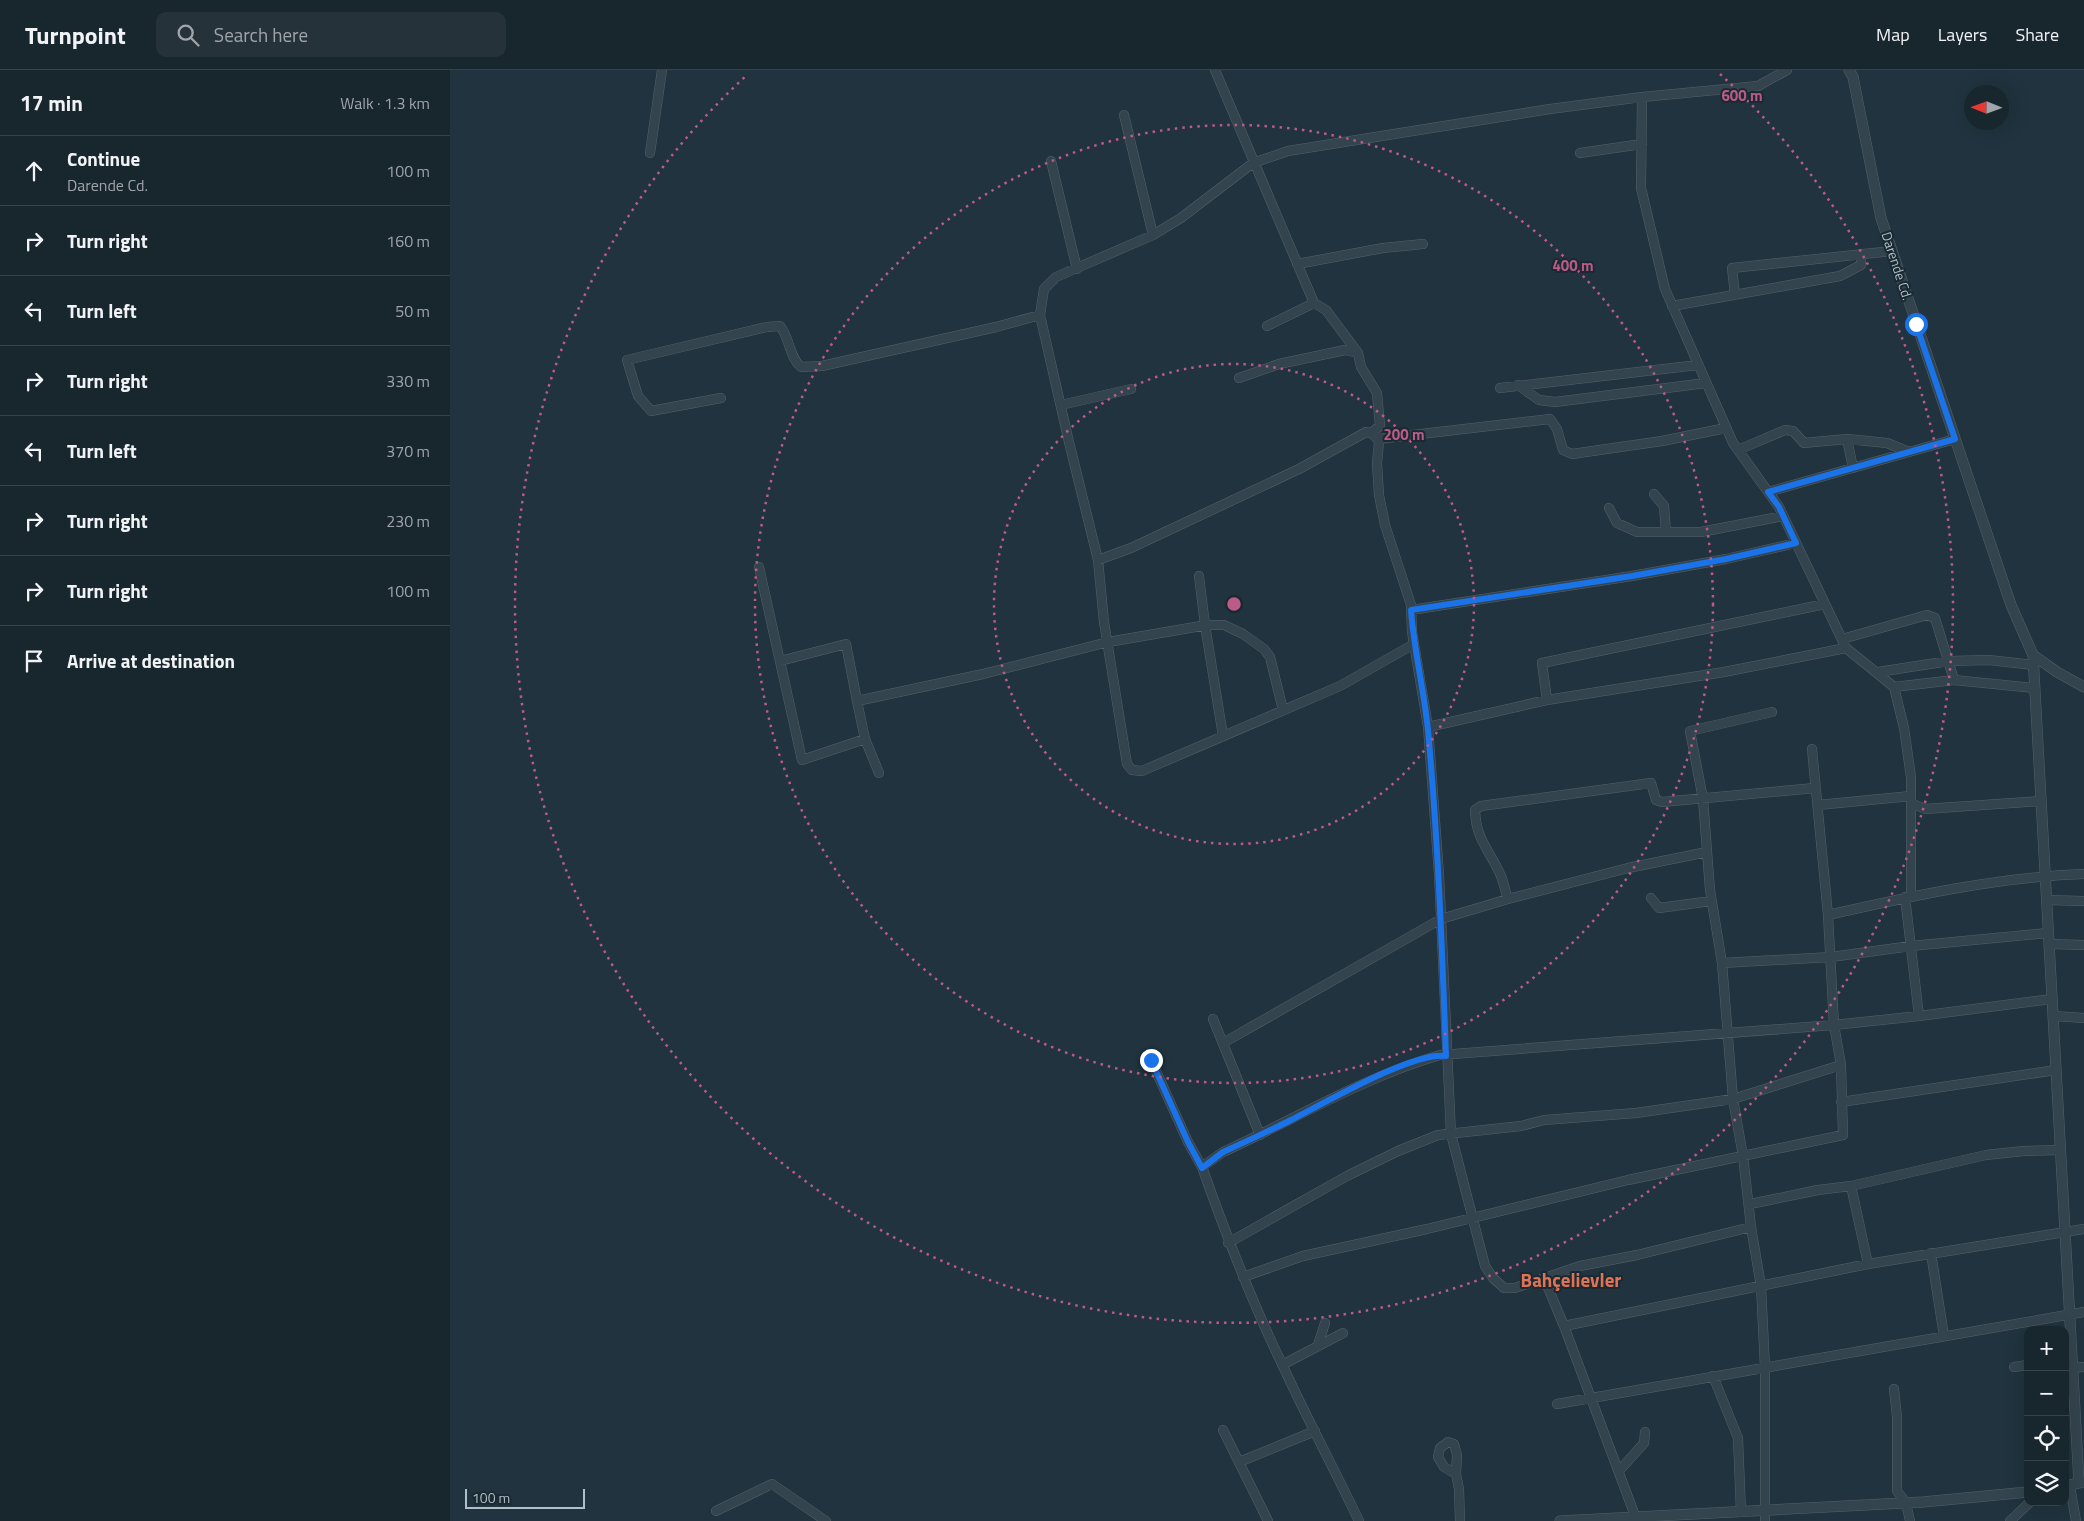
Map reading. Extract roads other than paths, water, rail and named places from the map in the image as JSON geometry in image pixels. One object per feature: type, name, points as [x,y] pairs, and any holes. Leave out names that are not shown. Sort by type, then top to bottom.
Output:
[{"type":"street","points":[[650,152],[662,70]]},
{"type":"street","points":[[1215,70],[1314,303],[1326,310],[1358,353],[1361,367],[1377,393],[1380,426],[1374,436],[1377,478],[1385,526],[1411,610],[1414,644],[1428,727],[1440,874],[1446,1056],[1451,1134],[1485,1266],[1493,1278],[1504,1288],[1526,1285],[1580,1266],[1637,1255],[1751,1227]]},
{"type":"street","points":[[1414,644],[1340,686],[1142,771],[1132,770],[1127,764],[1108,642],[1098,560],[1040,315],[1044,289],[1056,277],[1153,235],[1181,218],[1253,163],[1288,150],[1550,109],[1642,97],[1758,86],[1787,70]]},
{"type":"street","name":"Darende Cd.","points":[[1849,70],[1853,77],[1881,218],[2011,605],[2033,660]]},
{"type":"street","points":[[1642,97],[1641,188],[1664,289],[1726,428],[1738,450],[1783,516],[1846,648],[1878,672],[1894,687],[1904,728],[1911,777],[1908,897],[1911,946],[1920,1016]]},
{"type":"street","points":[[1124,115],[1153,235]]},
{"type":"street","points":[[1580,153],[1642,144]]},
{"type":"street","points":[[1051,161],[1078,269]]},
{"type":"street","points":[[1297,264],[1383,248],[1423,244]]},
{"type":"street","points":[[1736,295],[1732,268],[1892,251]]},
{"type":"street","points":[[1672,306],[1840,276],[1861,265],[1861,254]]},
{"type":"street","points":[[1267,326],[1314,303]]},
{"type":"street","points":[[720,398],[651,411],[638,396],[627,360],[767,327],[780,326],[786,334],[796,363],[801,367],[822,366],[996,327],[1040,315]]},
{"type":"street","points":[[1239,378],[1279,364],[1345,350],[1358,353]]},
{"type":"street","points":[[1500,388],[1698,365]]},
{"type":"street","points":[[1518,385],[1539,400],[1555,402],[1706,384]]},
{"type":"street","points":[[1061,405],[1131,389]]},
{"type":"street","points":[[1098,560],[1131,548],[1290,474],[1366,432],[1374,436],[1550,419],[1557,429],[1563,450],[1572,454],[1662,441],[1726,428]]},
{"type":"street","points":[[1738,450],[1785,430],[1793,431],[1804,443],[1847,439],[1887,442],[1909,452]]},
{"type":"street","points":[[1847,439],[1853,468]]},
{"type":"street","points":[[1768,492],[1955,439]]},
{"type":"street","points":[[1654,494],[1664,506],[1666,532]]},
{"type":"street","points":[[1609,508],[1618,523],[1637,532],[1701,532],[1783,516]]},
{"type":"street","points":[[1411,610],[1632,576],[1726,559],[1796,543]]},
{"type":"street","points":[[759,567],[802,760],[865,739]]},
{"type":"street","points":[[1199,576],[1223,736]]},
{"type":"street","points":[[1547,700],[1542,663],[1825,604]]},
{"type":"street","points":[[1842,639],[1927,616],[1935,618],[1954,680]]},
{"type":"street","points":[[857,701],[974,676],[1108,642],[1205,625],[1224,625],[1243,634],[1264,649],[1270,656],[1283,710]]},
{"type":"street","points":[[780,661],[846,644],[865,739],[879,773]]},
{"type":"street","points":[[1428,727],[1547,700],[1724,672],[1846,648]]},
{"type":"street","points":[[2033,660],[2070,1313],[2076,1521]]},
{"type":"street","points":[[1878,672],[1949,661],[2033,660],[2084,687]]},
{"type":"street","points":[[1894,687],[1954,680],[2035,688]]},
{"type":"street","points":[[1764,1516],[1765,1368],[1761,1286],[1733,1099],[1722,963],[1712,901],[1703,799],[1690,730],[1772,712]]},
{"type":"street","points":[[1243,1277],[1303,1256],[1628,1180],[1843,1135],[1841,1065],[1834,1025],[1828,915],[1812,749]]},
{"type":"street","points":[[1508,899],[1501,876],[1480,837],[1475,822],[1475,810],[1481,806],[1651,782],[1656,800],[1662,802],[1816,788]]},
{"type":"street","points":[[1818,805],[1911,800],[1925,809],[2041,801]]},
{"type":"street","points":[[1223,1043],[1441,919],[1508,899],[1628,868],[1707,852]]},
{"type":"street","points":[[1828,915],[1908,897],[2045,876],[2084,874]]},
{"type":"street","points":[[1651,898],[1659,908],[1712,901]]},
{"type":"street","points":[[2047,900],[2084,901]]},
{"type":"street","points":[[1722,963],[1831,957],[1911,946],[2048,933]]},
{"type":"street","points":[[2049,944],[2084,946]]},
{"type":"street","points":[[1202,1168],[1223,1152],[1378,1076],[1408,1064],[1440,1055],[1834,1025],[2052,999]]},
{"type":"street","points":[[2053,1016],[2084,1018]]},
{"type":"street","points":[[1212,1020],[1260,1135]]},
{"type":"street","points":[[1151,1060],[1188,1142],[1202,1168],[1228,1242],[1282,1365],[1359,1521]]},
{"type":"street","points":[[1228,1242],[1356,1172],[1398,1151],[1438,1135],[1521,1126],[1544,1120],[1636,1113],[1733,1099],[1841,1065]]},
{"type":"street","points":[[1842,1102],[2056,1070]]},
{"type":"street","points":[[1750,1204],[1818,1190],[1851,1186],[1986,1155],[2060,1150]]},
{"type":"street","points":[[1851,1186],[1868,1264]]},
{"type":"street","points":[[1564,1326],[1868,1264],[2084,1228]]},
{"type":"street","points":[[1931,1253],[1944,1336]]},
{"type":"street","points":[[1544,1278],[1592,1398],[1637,1519]]},
{"type":"street","points":[[1557,1404],[2084,1312]]},
{"type":"street","points":[[1318,1345],[1325,1323]]},
{"type":"street","points":[[1282,1365],[1343,1333]]},
{"type":"street","points":[[2070,1362],[2084,1367]]},
{"type":"street","points":[[2014,1367],[2024,1366]]},
{"type":"street","points":[[1713,1376],[1738,1438],[1742,1512]]},
{"type":"street","points":[[1894,1389],[1897,1418],[1897,1491],[1906,1503],[1910,1521]]},
{"type":"street","points":[[1223,1430],[1268,1521]]},
{"type":"street","points":[[1239,1462],[1315,1431]]},
{"type":"street","points":[[1619,1471],[1644,1443],[1645,1432]]},
{"type":"street","points":[[1456,1474],[1459,1489],[1460,1521]]},
{"type":"street","points":[[716,1511],[772,1484],[826,1521]]},
{"type":"street","points":[[1560,1521],[1703,1517],[1742,1512],[1764,1516],[2024,1492]]},
{"type":"street","points":[[2010,1521],[2026,1506]]},
{"type":"district","name":"Bahçelievler","points":[[1571,1280]]}]
